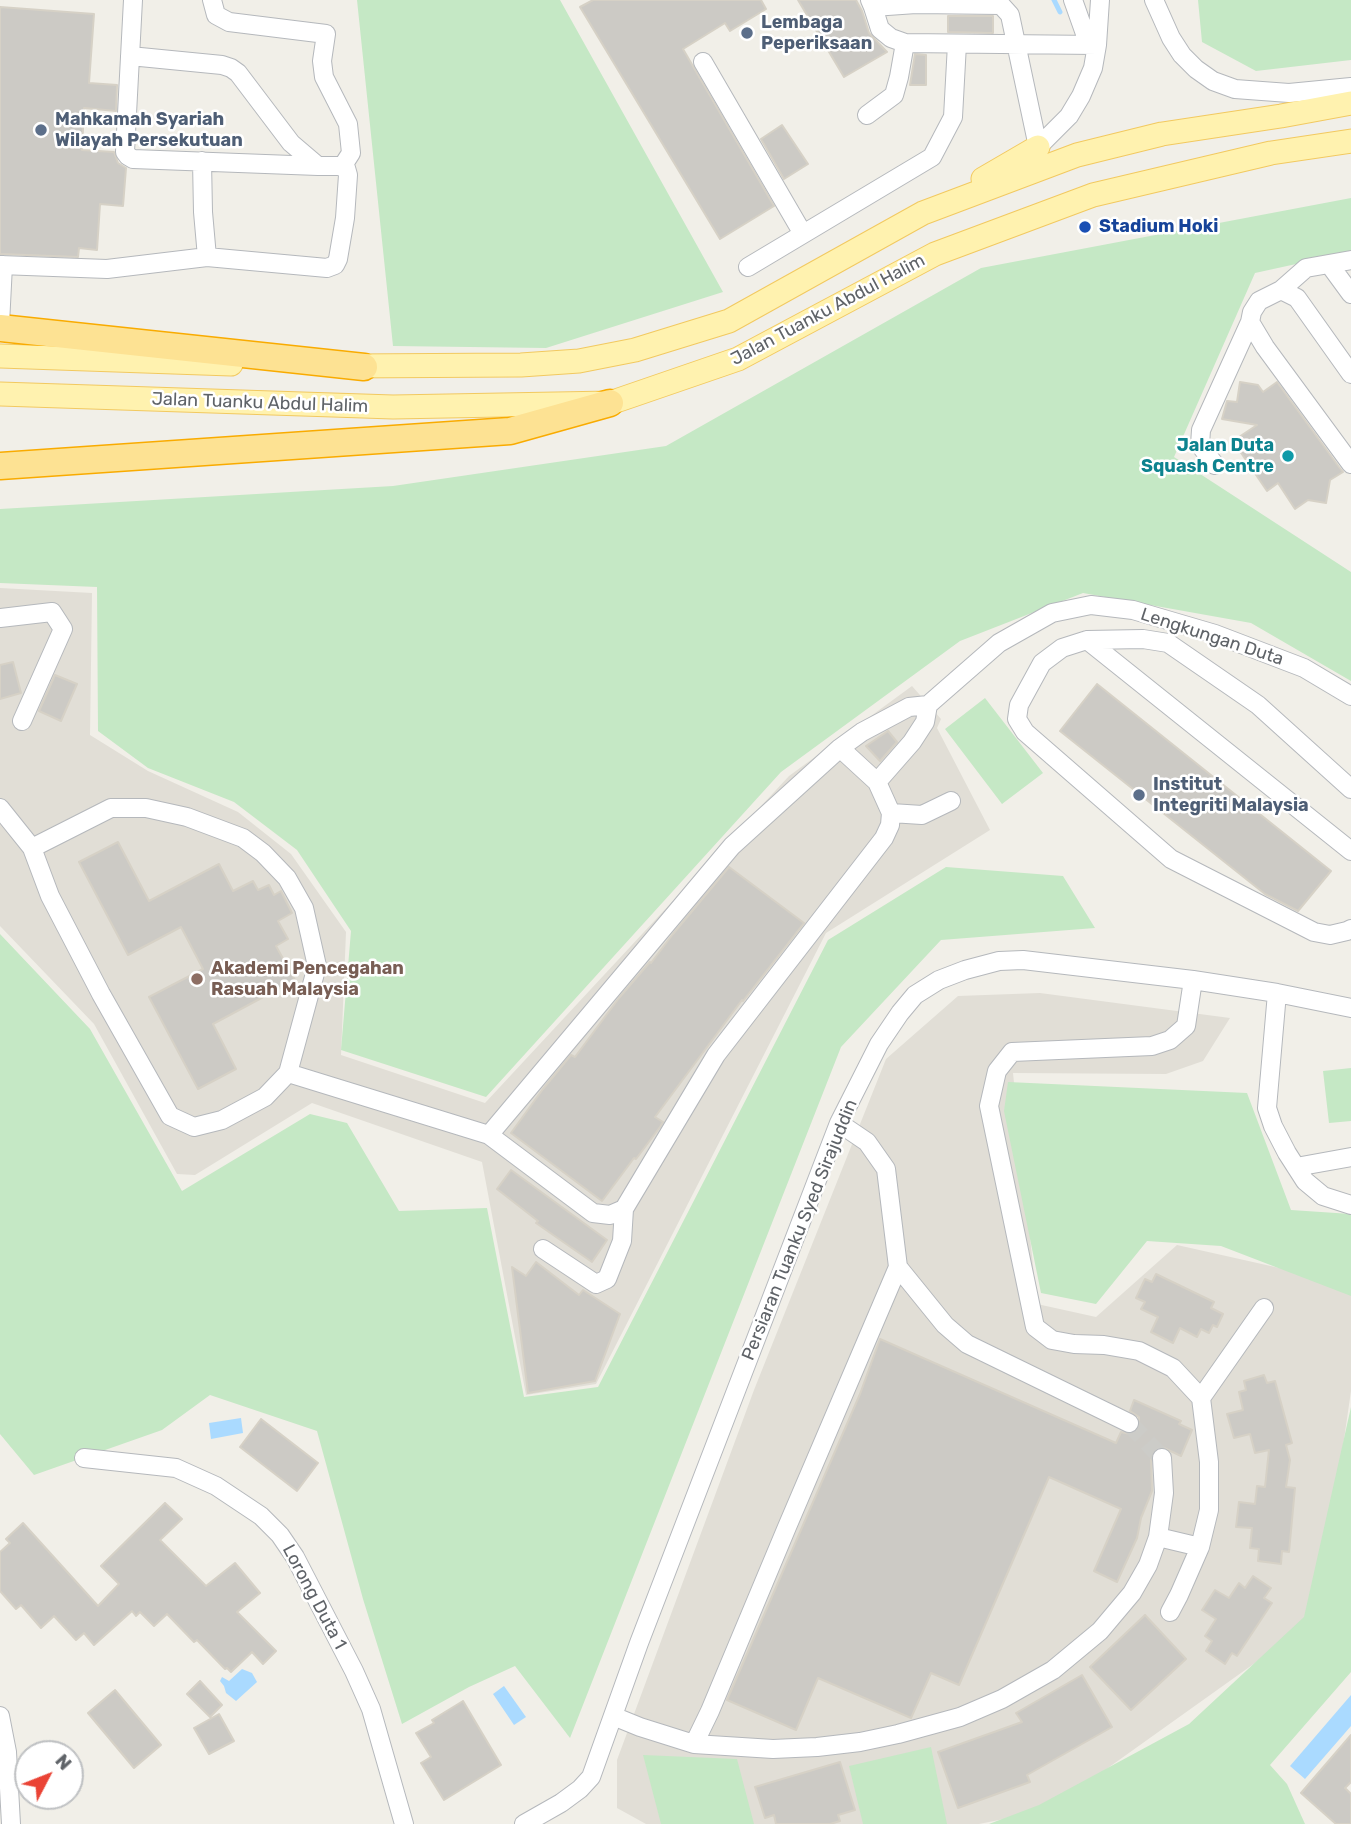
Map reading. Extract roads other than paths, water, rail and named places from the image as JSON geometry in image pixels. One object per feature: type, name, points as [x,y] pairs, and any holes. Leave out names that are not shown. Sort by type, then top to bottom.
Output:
[{"type":"highway","points":[[0,326],[364,367]]},
{"type":"highway","points":[[0,466],[510,430],[610,403]]},
{"type":"main road","name":"Jalan Tuanku Abdul Halim","points":[[0,356],[364,367],[521,365],[579,361],[635,350],[729,321],[923,213],[1077,155],[1162,134],[1281,117],[1351,103]]},
{"type":"main road","name":"Jalan Tuanku Abdul Halim","points":[[0,394],[393,407],[610,403],[738,359],[935,254],[1093,195],[1271,153],[1351,141]]},
{"type":"main road","points":[[923,213],[1038,147]]},
{"type":"street","points":[[0,326],[2,265],[107,269],[207,257],[327,268],[335,265],[338,259],[345,218],[348,175],[346,168],[132,159],[128,156],[125,152],[133,0]]},
{"type":"street","points":[[212,0],[216,15],[229,22],[327,34],[322,61],[324,77],[348,124],[351,153],[342,167]]},
{"type":"street","points":[[1073,0],[1093,45]]},
{"type":"street","points":[[1038,147],[1069,116],[1093,68],[1093,45],[1100,0]]},
{"type":"street","points":[[1154,0],[1182,55],[1213,81],[1235,89],[1289,93],[1351,87]]},
{"type":"street","points":[[1038,147],[1015,44],[1010,15],[1001,5],[871,3],[880,29],[891,38],[905,43],[957,44],[1015,44],[1093,45]]},
{"type":"street","points":[[867,115],[894,95],[905,43]]},
{"type":"street","points":[[748,267],[932,157],[953,117],[957,44]]},
{"type":"street","points":[[130,55],[230,68],[238,73],[291,143],[318,166]]},
{"type":"street","points":[[703,62],[803,234]]},
{"type":"street","points":[[202,161],[207,257]]},
{"type":"street","points":[[1215,465],[1200,445],[1201,430],[1259,301],[1281,290],[1306,268],[1351,260]]},
{"type":"street","points":[[1329,264],[1351,294]]},
{"type":"street","points":[[1281,290],[1297,298],[1351,374]]},
{"type":"street","points":[[1250,322],[1265,347],[1351,464]]},
{"type":"street","name":"Lengkungan Duta","points":[[928,705],[999,643],[1052,613],[1091,605],[1133,610],[1215,634],[1304,668],[1351,696]]},
{"type":"street","points":[[0,618],[52,612],[63,629],[22,721]]},
{"type":"street","points":[[1351,789],[1258,705],[1168,643],[1143,639],[1087,640],[1062,648],[1042,663],[1019,705],[1017,719],[1025,732],[1171,859],[1314,932],[1330,935],[1351,929]]},
{"type":"street","points":[[1087,640],[1351,850]]},
{"type":"street","points":[[489,1135],[732,846],[840,748],[862,732],[909,707],[928,705],[925,722],[912,742],[877,782]]},
{"type":"street","points":[[544,1249],[596,1284],[607,1279],[622,1241],[624,1209],[716,1055],[884,838],[890,825],[891,813],[877,782],[840,748]]},
{"type":"street","points":[[891,813],[922,815],[951,801]]},
{"type":"street","points":[[0,808],[32,848],[50,896],[101,994],[170,1115],[194,1127],[222,1120],[265,1097],[288,1073],[317,966],[304,908],[287,878],[263,853],[243,838],[187,817],[146,808],[111,808],[32,848]]},
{"type":"street","name":"Persiaran Tuanku Syed Sirajuddin","points":[[524,1824],[561,1803],[591,1777],[644,1630],[839,1123],[878,1044],[915,995],[939,980],[965,970],[999,961],[1023,960],[1193,980],[1351,1008]]},
{"type":"street","points":[[1170,1612],[1200,1547],[1209,1510],[1209,1462],[1202,1398],[1173,1368],[1139,1352],[1104,1345],[1052,1340],[1035,1327],[989,1106],[996,1071],[1012,1052],[1152,1045],[1170,1040],[1186,1026],[1193,980]]},
{"type":"street","points":[[1277,993],[1267,1108],[1273,1126],[1305,1181],[1323,1196],[1351,1205]]},
{"type":"street","points":[[288,1073],[489,1135],[593,1213],[610,1215],[624,1209]]},
{"type":"street","points":[[694,1744],[898,1268],[886,1169],[867,1142],[839,1123]]},
{"type":"street","points":[[1296,1167],[1351,1157]]},
{"type":"street","points":[[898,1268],[945,1325],[967,1344],[1129,1423]]},
{"type":"street","points":[[1202,1398],[1264,1308]]},
{"type":"street","name":"Lorong Duta 1","points":[[84,1458],[176,1468],[216,1486],[261,1516],[280,1535],[301,1569],[371,1709],[404,1824]]},
{"type":"street","points":[[613,1716],[694,1744],[772,1749],[817,1748],[898,1734],[960,1717],[1002,1699],[1053,1670],[1100,1631],[1132,1593],[1148,1565],[1158,1537],[1164,1493],[1162,1458]]},
{"type":"street","points":[[1158,1537],[1200,1547]]},
{"type":"street","points":[[0,1716],[8,1752],[11,1824]]},
{"type":"water","points":[[241,1418],[243,1433],[211,1439],[209,1423]]},
{"type":"water","points":[[242,1669],[252,1673],[257,1682],[236,1701],[226,1693],[220,1681],[222,1677],[229,1681]]},
{"type":"water","points":[[504,1686],[526,1717],[514,1725],[493,1694]]},
{"type":"water","points":[[1351,1695],[1351,1726],[1305,1779],[1290,1766]]},
{"type":"waterway","points":[[1054,0],[1060,12]]},
{"type":"tunnel","points":[[1129,1423],[1162,1458]]},
{"type":"place","name":"Lembaga Peperiksaan","points":[[747,33]]},
{"type":"place","name":"Mahkamah Syariah Wilayah Persekutuan","points":[[41,130]]},
{"type":"place","name":"Stadium Hoki","points":[[1085,227]]},
{"type":"place","name":"Jalan Duta Squash Centre","points":[[1288,456]]},
{"type":"place","name":"Institut Integriti Malaysia","points":[[1139,795]]},
{"type":"place","name":"Akademi Pencegahan Rasuah Malaysia","points":[[197,979]]}]
